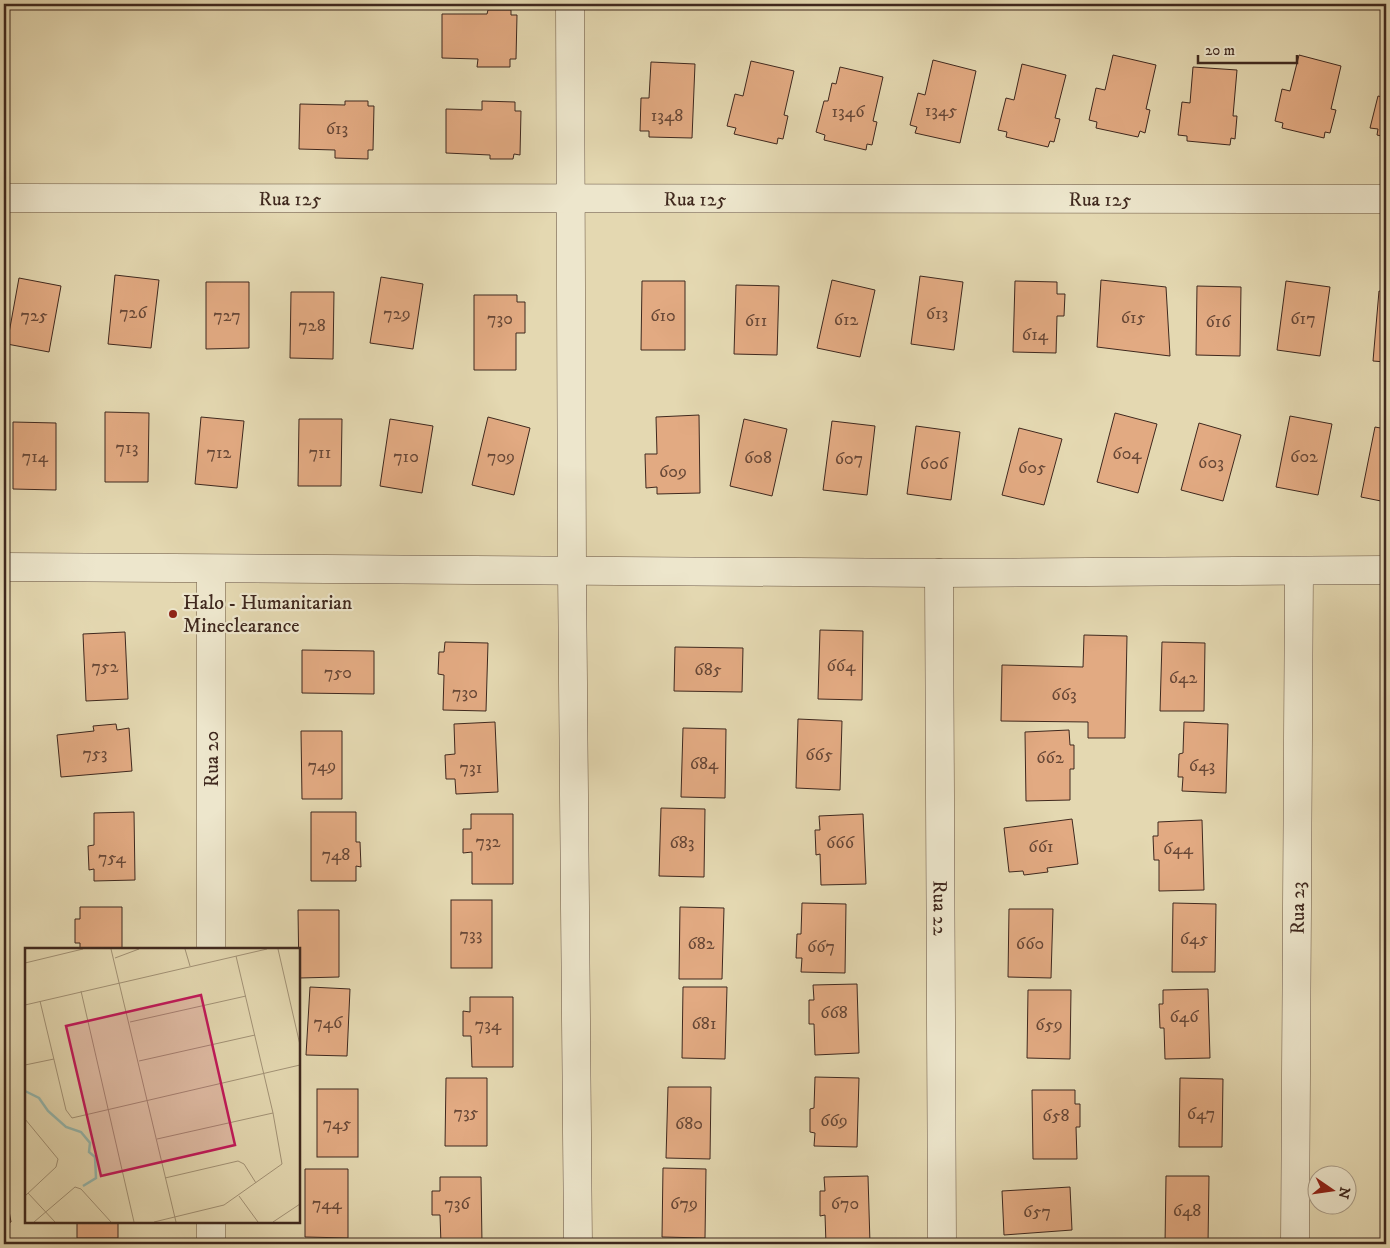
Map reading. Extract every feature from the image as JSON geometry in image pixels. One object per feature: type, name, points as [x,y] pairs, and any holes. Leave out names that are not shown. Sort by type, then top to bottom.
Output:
[{"type":"street","points":[[570,4],[572,570],[578,1244]]},
{"type":"street","name":"Rua 125","points":[[4,198],[1386,199]]},
{"type":"street","points":[[4,567],[939,573],[1386,570]]},
{"type":"street","name":"Rua 20","points":[[211,569],[211,948]]},
{"type":"street","name":"Rua 23","points":[[1295,1244],[1299,571]]},
{"type":"street","name":"Rua 22","points":[[939,573],[942,1244]]},
{"type":"street","points":[[211,1223],[211,1244]]},
{"type":"building","points":[[488,10],[511,10],[511,15],[517,15],[516,59],[510,59],[510,67],[477,67],[478,59],[442,58],[442,14],[487,14]]},
{"type":"building","points":[[1113,55],[1156,65],[1146,109],[1150,110],[1145,133],[1140,131],[1138,137],[1096,128],[1097,122],[1089,120],[1096,88],[1105,90]]},
{"type":"building","points":[[1299,55],[1341,66],[1331,109],[1336,110],[1330,133],[1325,132],[1324,138],[1282,128],[1283,123],[1275,121],[1282,89],[1290,91]]},
{"type":"building","points":[[933,60],[976,71],[960,143],[915,133],[917,127],[910,125],[918,93],[925,95]]},
{"type":"building","points":[[751,61],[794,71],[784,115],[788,116],[783,139],[778,138],[777,144],[734,134],[736,128],[727,126],[735,94],[743,96]]},
{"type":"building","points":[[651,62],[695,64],[692,138],[649,137],[649,131],[640,131],[641,98],[649,98]]},
{"type":"building","points":[[1022,64],[1066,75],[1055,118],[1060,119],[1054,142],[1050,141],[1048,147],[1006,137],[1007,132],[998,130],[1006,98],[1014,100]]},
{"type":"building","points":[[840,67],[883,77],[873,121],[877,122],[872,145],[867,144],[866,150],[824,140],[825,135],[816,132],[824,101],[828,101],[832,83],[836,84]]},
{"type":"building","points":[[1193,67],[1237,70],[1233,116],[1237,116],[1235,139],[1231,138],[1230,145],[1187,141],[1187,136],[1178,135],[1182,102],[1190,103]]},
{"type":"building","points":[[1378,96],[1386,98],[1386,137],[1377,135],[1378,129],[1370,128]]},
{"type":"building","points":[[345,101],[368,101],[368,106],[374,106],[373,150],[368,150],[368,159],[335,158],[335,150],[299,149],[300,104],[345,105]]},
{"type":"building","points":[[482,101],[515,102],[515,111],[521,111],[520,155],[514,154],[513,159],[490,159],[490,155],[446,153],[446,109],[482,110]]},
{"type":"building","points":[[115,275],[159,280],[151,348],[108,344]]},
{"type":"building","points":[[920,276],[963,282],[954,350],[911,344]]},
{"type":"building","points":[[381,277],[423,284],[413,349],[370,343]]},
{"type":"building","points":[[19,278],[61,286],[49,352],[7,344]]},
{"type":"building","points":[[832,280],[875,290],[860,357],[817,348]]},
{"type":"building","points":[[1101,280],[1166,287],[1170,356],[1097,347]]},
{"type":"building","points":[[642,281],[685,281],[685,350],[641,350]]},
{"type":"building","points":[[1015,281],[1057,282],[1057,294],[1065,294],[1064,316],[1057,316],[1056,353],[1013,352]]},
{"type":"building","points":[[1286,281],[1330,287],[1320,356],[1277,350]]},
{"type":"building","points":[[206,282],[249,282],[249,348],[206,349]]},
{"type":"building","points":[[736,285],[779,286],[777,355],[734,354]]},
{"type":"building","points":[[1197,286],[1241,287],[1240,356],[1196,355]]},
{"type":"building","points":[[1379,291],[1386,292],[1386,362],[1373,361]]},
{"type":"building","points":[[291,292],[334,292],[333,359],[290,358]]},
{"type":"building","points":[[474,295],[517,295],[517,302],[525,302],[525,333],[516,333],[516,370],[474,370]]},
{"type":"building","points":[[105,412],[149,413],[148,482],[105,482]]},
{"type":"building","points":[[1115,413],[1157,424],[1138,493],[1097,482]]},
{"type":"building","points":[[699,415],[700,493],[657,494],[657,487],[646,488],[645,454],[657,454],[656,417]]},
{"type":"building","points":[[1290,416],[1332,424],[1318,495],[1276,487]]},
{"type":"building","points":[[201,417],[244,421],[237,488],[195,484]]},
{"type":"building","points":[[488,417],[530,428],[514,495],[472,485]]},
{"type":"building","points":[[299,419],[342,419],[341,486],[298,486]]},
{"type":"building","points":[[390,419],[433,426],[422,493],[380,486]]},
{"type":"building","points":[[744,419],[787,429],[772,496],[730,486]]},
{"type":"building","points":[[832,421],[875,426],[867,495],[823,490]]},
{"type":"building","points":[[13,422],[56,423],[56,490],[13,489]]},
{"type":"building","points":[[1199,423],[1241,435],[1223,501],[1181,490]]},
{"type":"building","points":[[916,426],[960,432],[951,500],[907,494]]},
{"type":"building","points":[[1375,427],[1386,429],[1386,502],[1361,497]]},
{"type":"building","points":[[1019,428],[1062,439],[1044,505],[1002,495]]},
{"type":"building","points":[[820,630],[863,631],[862,700],[818,699]]},
{"type":"building","points":[[125,632],[128,699],[86,701],[83,634]]},
{"type":"building","points":[[1084,635],[1127,636],[1125,738],[1088,738],[1088,722],[1001,721],[1002,665],[1083,667]]},
{"type":"building","points":[[445,642],[488,643],[486,711],[443,710],[444,675],[438,674],[439,652],[444,652]]},
{"type":"building","points":[[1162,642],[1205,643],[1204,711],[1160,711]]},
{"type":"building","points":[[675,647],[743,648],[742,692],[674,691]]},
{"type":"building","points":[[302,650],[374,651],[374,694],[302,693]]},
{"type":"building","points":[[798,719],[842,721],[840,790],[796,788]]},
{"type":"building","points":[[495,722],[498,792],[456,794],[455,779],[446,779],[445,755],[455,754],[454,724]]},
{"type":"building","points":[[1184,722],[1228,724],[1226,793],[1182,791],[1183,777],[1178,777],[1179,754],[1183,753]]},
{"type":"building","points":[[116,724],[117,730],[129,728],[132,771],[61,777],[57,735],[94,731],[93,726]]},
{"type":"building","points":[[683,728],[726,729],[725,798],[681,797]]},
{"type":"building","points":[[1069,730],[1070,745],[1074,745],[1074,769],[1070,769],[1070,800],[1026,801],[1025,732]]},
{"type":"building","points":[[301,731],[342,731],[342,799],[302,799]]},
{"type":"building","points":[[661,808],[705,809],[704,877],[659,876]]},
{"type":"building","points":[[1384,809],[1386,809],[1386,877],[1384,877]]},
{"type":"building","points":[[134,812],[135,880],[94,881],[94,869],[89,870],[88,846],[94,845],[94,813]]},
{"type":"building","points":[[311,812],[356,812],[356,842],[360,842],[361,867],[356,866],[356,881],[311,881]]},
{"type":"building","points":[[471,814],[513,814],[513,884],[472,884],[472,852],[463,853],[463,829],[471,829]]},
{"type":"building","points":[[863,814],[866,884],[821,885],[820,854],[816,855],[815,830],[820,830],[819,816]]},
{"type":"building","points":[[1072,819],[1078,864],[1047,868],[1048,872],[1024,875],[1023,871],[1009,872],[1004,828]]},
{"type":"building","points":[[1202,820],[1204,890],[1159,891],[1159,860],[1154,860],[1153,836],[1158,836],[1158,822]]},
{"type":"building","points":[[451,900],[492,900],[492,968],[451,968]]},
{"type":"building","points":[[802,903],[846,904],[845,973],[801,972],[802,958],[796,958],[797,934],[801,934]]},
{"type":"building","points":[[1173,903],[1216,904],[1215,972],[1172,972]]},
{"type":"building","points":[[80,907],[122,907],[122,948],[80,948],[80,943],[75,943],[75,919],[80,919]]},
{"type":"building","points":[[680,907],[724,908],[722,979],[679,979]]},
{"type":"building","points":[[1009,909],[1053,909],[1051,978],[1008,977]]},
{"type":"building","points":[[298,910],[339,910],[339,977],[300,978]]},
{"type":"building","points":[[857,984],[859,1053],[815,1055],[814,1024],[809,1024],[809,1000],[814,1000],[813,985]]},
{"type":"building","points":[[310,987],[350,989],[347,1056],[306,1055]]},
{"type":"building","points":[[683,987],[727,987],[725,1059],[682,1058]]},
{"type":"building","points":[[1208,989],[1210,1058],[1165,1059],[1164,1028],[1160,1028],[1159,1004],[1163,1004],[1163,990]]},
{"type":"building","points":[[1028,990],[1071,990],[1070,1059],[1027,1058]]},
{"type":"building","points":[[470,997],[513,997],[513,1067],[472,1067],[471,1036],[463,1036],[463,1011],[470,1012]]},
{"type":"building","points":[[4,1012],[9,1046],[4,1046]]},
{"type":"building","points":[[815,1077],[859,1078],[857,1147],[814,1146],[815,1133],[810,1132],[810,1109],[814,1108]]},
{"type":"building","points":[[446,1078],[487,1078],[487,1146],[445,1146]]},
{"type":"building","points":[[1180,1078],[1223,1079],[1222,1147],[1179,1147]]},
{"type":"building","points":[[668,1087],[711,1087],[710,1159],[666,1158]]},
{"type":"building","points":[[317,1089],[358,1089],[358,1157],[317,1157]]},
{"type":"building","points":[[1032,1090],[1075,1090],[1075,1104],[1080,1104],[1080,1127],[1076,1127],[1077,1159],[1033,1159]]},
{"type":"building","points":[[1381,1090],[1386,1090],[1386,1161],[1382,1162]]},
{"type":"building","points":[[663,1168],[706,1169],[705,1238],[662,1237]]},
{"type":"building","points":[[305,1169],[348,1169],[348,1238],[305,1237]]},
{"type":"building","points":[[868,1176],[870,1244],[826,1244],[825,1215],[820,1216],[820,1191],[825,1191],[824,1177]]},
{"type":"building","points":[[1166,1176],[1209,1176],[1208,1244],[1165,1244]]},
{"type":"building","points":[[440,1177],[481,1177],[482,1244],[441,1244],[440,1215],[432,1215],[432,1191],[440,1191]]},
{"type":"building","points":[[4,1183],[11,1222],[4,1224]]},
{"type":"building","points":[[1070,1187],[1072,1230],[1004,1235],[1002,1191]]},
{"type":"building","points":[[77,1223],[118,1223],[118,1238],[77,1238]]},
{"type":"place","name":"Halo - Humanitarian Mineclearance","points":[[173,614]]}]
